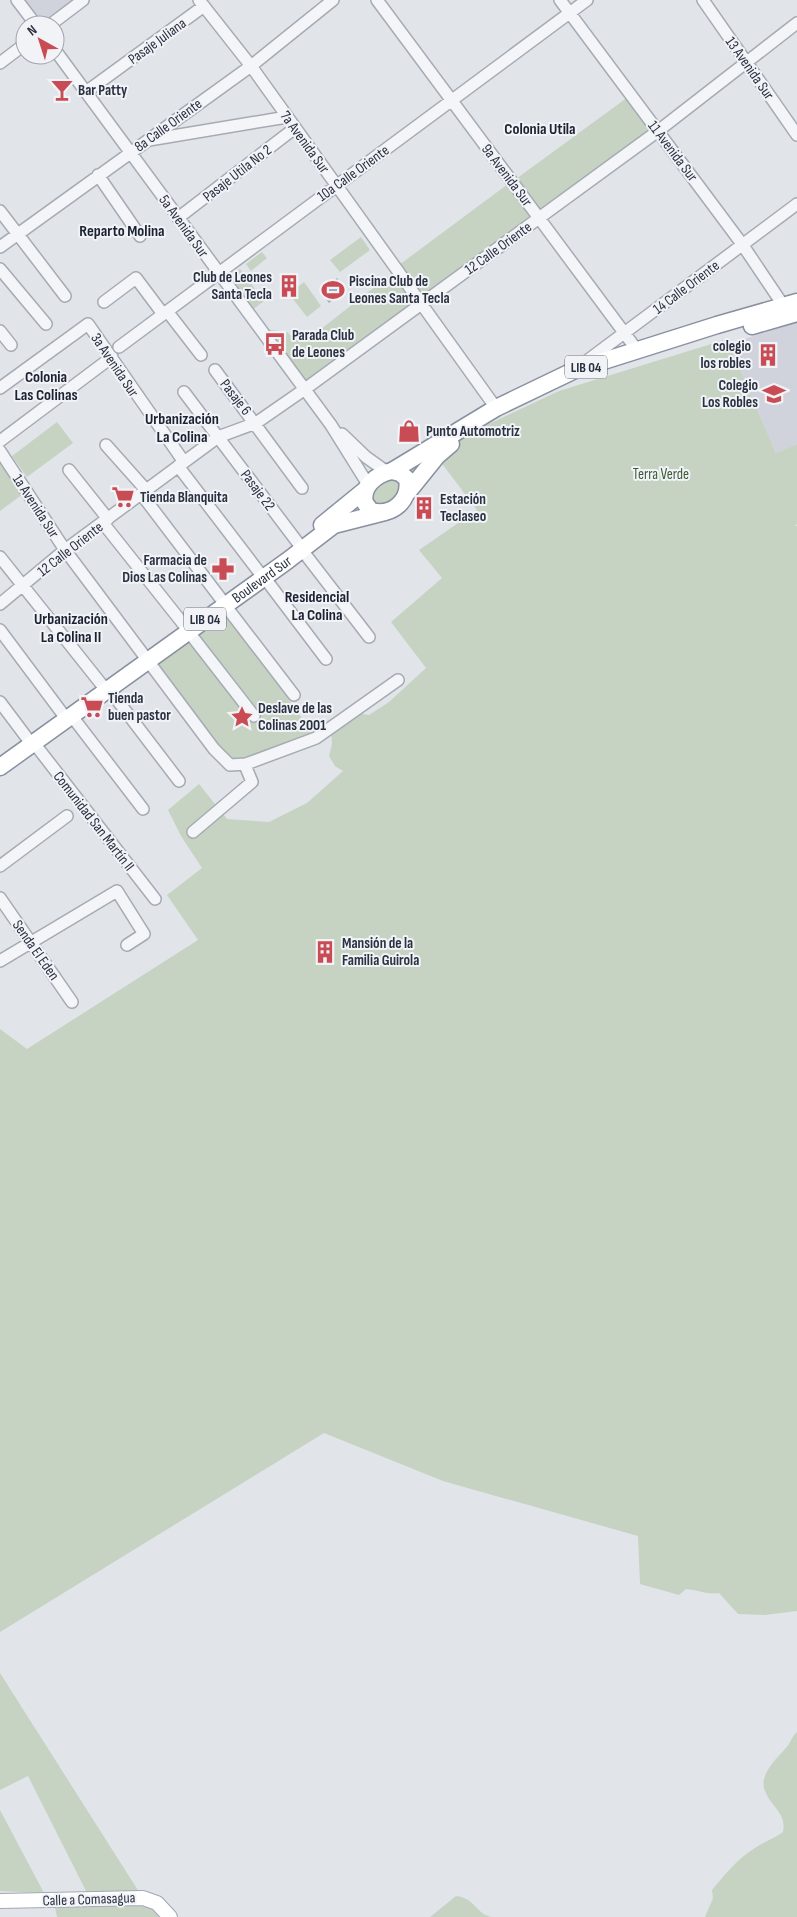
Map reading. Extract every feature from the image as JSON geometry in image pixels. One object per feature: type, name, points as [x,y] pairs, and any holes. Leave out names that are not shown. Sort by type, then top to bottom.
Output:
[{"type":"highway","name":"LIB 04","points":[[367,488],[389,471],[496,408],[575,370],[637,350],[792,307]]},
{"type":"highway","name":"LIB 04","points":[[384,512],[399,504],[437,456],[451,444],[502,414],[543,393],[792,307]]},
{"type":"highway","points":[[389,471],[400,473],[407,479],[408,492]]},
{"type":"highway","points":[[367,488],[363,496],[367,507],[377,512],[384,512]]},
{"type":"highway","name":"Boulevard Sur","points":[[300,546],[367,488]]},
{"type":"highway","name":"Boulevard Sur","points":[[0,757],[30,740],[67,714],[300,546],[334,525],[384,512]]},
{"type":"highway","name":"Boulevard Sur","points":[[0,767],[30,740]]},
{"type":"main road","name":"Calle a Comasagua","points":[[0,1901],[143,1898],[157,1903],[170,1917]]},
{"type":"street","points":[[17,0],[28,15]]},
{"type":"street","points":[[63,15],[83,0]]},
{"type":"street","name":"8a Calle Oriente","points":[[0,247],[145,140],[251,66],[333,0]]},
{"type":"street","name":"9a Avenida Sur","points":[[377,0],[539,219],[626,332],[637,350]]},
{"type":"street","name":"11 Avenida Sur","points":[[560,0],[742,244],[792,307]]},
{"type":"street","name":"10a Calle Oriente","points":[[119,346],[587,0]]},
{"type":"street","name":"13 Avenida Sur","points":[[703,0],[797,135]]},
{"type":"street","name":"7a Avenida Sur","points":[[202,3],[251,66],[496,408]]},
{"type":"street","name":"Pasaje Juliana","points":[[86,92],[202,3]]},
{"type":"street","name":"12 Calle Oriente","points":[[0,604],[65,550],[218,437],[256,423],[305,389],[658,131],[797,24]]},
{"type":"street","points":[[0,62],[15,51]]},
{"type":"street","name":"5a Avenida Sur","points":[[65,64],[331,425],[367,488]]},
{"type":"street","points":[[145,140],[287,117]]},
{"type":"street","name":"Pasaje Utila No 2","points":[[178,218],[295,128]]},
{"type":"street","points":[[98,175],[124,210],[127,218],[140,236]]},
{"type":"street","name":"14 Calle Oriente","points":[[575,370],[797,204]]},
{"type":"street","points":[[0,211],[64,296]]},
{"type":"street","points":[[0,269],[46,324]]},
{"type":"street","points":[[104,302],[136,278],[201,355]]},
{"type":"street","name":"3a Avenida Sur","points":[[0,388],[88,324],[112,357],[181,464],[326,659]]},
{"type":"street","points":[[0,331],[11,345]]},
{"type":"street","points":[[0,441],[112,357]]},
{"type":"street","name":"Pasaje 6","points":[[215,370],[256,423],[302,488]]},
{"type":"street","name":"Pasaje 22","points":[[184,392],[369,637]]},
{"type":"street","name":"5a Avenida Sur","points":[[331,425],[366,457],[389,471]]},
{"type":"street","points":[[106,445],[144,493],[223,602],[294,695]]},
{"type":"street","name":"1a Avenida Sur","points":[[0,452],[65,550],[225,762],[230,765],[245,765]]},
{"type":"street","points":[[69,470],[254,716]]},
{"type":"street","points":[[0,557],[179,781]]},
{"type":"street","points":[[0,630],[143,810]]},
{"type":"street","points":[[193,832],[249,786],[252,782],[245,765],[321,735],[398,680]]},
{"type":"street","name":"Comunidad San Martín II","points":[[0,702],[155,899]]},
{"type":"street","points":[[0,866],[67,816]]},
{"type":"street","points":[[0,960],[117,891],[144,934],[127,946]]},
{"type":"street","name":"Senda El Eden","points":[[0,898],[72,1002]]},
{"type":"shaded area","points":[[22,0],[79,0],[59,15],[33,15]]},
{"type":"shaded area","name":"Colegio Los Robles","points":[[797,322],[797,444],[776,453],[729,344]]},
{"type":"green space","points":[[628,97],[652,131],[540,212],[516,179]]},
{"type":"green space","points":[[508,184],[533,218],[422,298],[399,265]]},
{"type":"green space","points":[[361,237],[370,250],[340,272],[330,260]]},
{"type":"green space","points":[[262,252],[267,258],[251,271],[246,264]]},
{"type":"green space","points":[[240,269],[264,301],[250,312],[226,279]]},
{"type":"green space","points":[[395,271],[417,302],[306,386],[263,329],[287,332],[296,340],[307,340]]},
{"type":"green space","points":[[304,282],[321,306],[307,317],[289,294]]},
{"type":"green space","name":"Terra Verde","points":[[724,340],[729,344],[776,453],[797,444],[797,524],[795,526],[797,526],[797,1611],[765,1615],[738,1614],[719,1593],[686,1589],[679,1595],[640,1584],[638,1536],[443,1481],[324,1433],[0,1632],[0,1029],[27,1049],[198,940],[167,895],[202,868],[181,836],[168,810],[199,784],[227,819],[269,822],[307,803],[343,771],[335,766],[329,756],[332,744],[331,730],[357,713],[369,715],[389,702],[426,668],[391,622],[442,578],[419,550],[477,510],[434,453],[414,477],[408,469],[446,444],[559,391]]},
{"type":"green space","points":[[57,422],[73,443],[27,477],[12,456]]},
{"type":"green space","points":[[0,462],[23,494],[0,511]]},
{"type":"green space","points":[[386,477],[403,482],[395,499],[381,506],[371,501],[372,490]]},
{"type":"green space","points":[[228,614],[316,738],[248,763],[223,760],[153,667]]},
{"type":"green space","points":[[0,1673],[141,1895],[87,1893],[28,1776],[0,1790]]},
{"type":"green space","points":[[797,1732],[797,1917],[705,1917],[713,1898],[712,1890],[727,1872],[751,1850],[783,1832],[783,1820],[765,1791],[764,1779],[770,1767]]},
{"type":"green space","points":[[0,1810],[44,1893],[0,1891]]},
{"type":"green space","points":[[456,1896],[468,1900],[487,1916],[492,1917],[430,1917]]},
{"type":"green space","points":[[53,1898],[152,1901],[161,1917],[57,1917]]},
{"type":"water","name":"Piscina Club de Leones Santa Tecla","points":[[337,278],[346,289],[329,303],[320,291]]},
{"type":"place","name":"Bar Patty","points":[[62,90]]},
{"type":"place","name":"Club de Leones Santa Tecla","points":[[289,286]]},
{"type":"place","name":"Piscina Club de Leones Santa Tecla","points":[[333,290]]},
{"type":"place","name":"Parada Club de Leones","points":[[275,344]]},
{"type":"place","name":"colegio los robles","points":[[768,355]]},
{"type":"place","name":"Colegio Los Robles","points":[[774,394]]},
{"type":"place","name":"Punto Automotriz","points":[[409,431]]},
{"type":"place","name":"Tienda Blanquita","points":[[123,497]]},
{"type":"place","name":"Estación Teclaseo","points":[[424,508]]},
{"type":"place","name":"Farmacia de Dios Las Colinas","points":[[223,569]]},
{"type":"place","name":"Tienda buen pastor","points":[[92,707]]},
{"type":"place","name":"Deslave de las Colinas 2001","points":[[242,717]]},
{"type":"place","name":"Mansión de la Familia Guirola","points":[[325,952]]},
{"type":"district","name":"Colonia Utila","points":[[540,128]]},
{"type":"district","name":"Reparto Molina","points":[[122,230]]},
{"type":"district","name":"Colonia Las Colinas","points":[[46,385]]},
{"type":"district","name":"Urbanización La Colina","points":[[182,427]]},
{"type":"district","name":"Residencial La Colina","points":[[317,605]]},
{"type":"district","name":"Urbanización La Colina II","points":[[71,627]]}]
